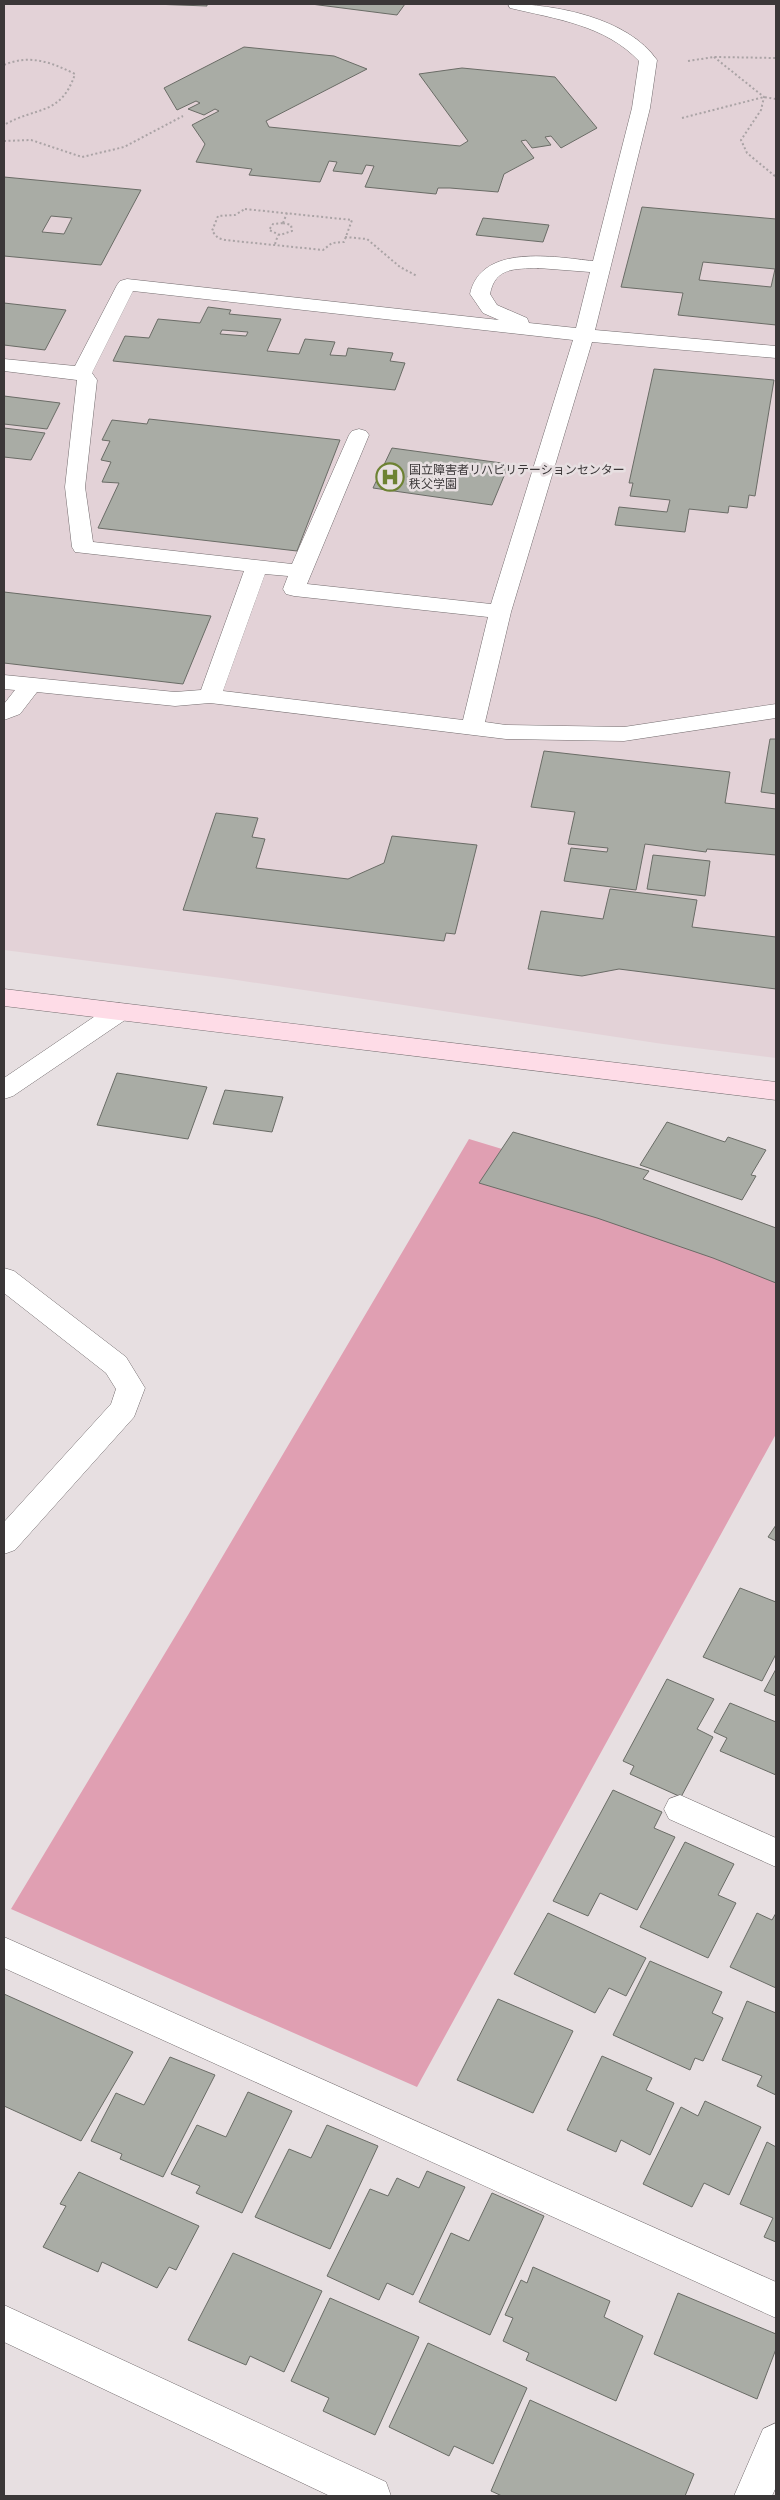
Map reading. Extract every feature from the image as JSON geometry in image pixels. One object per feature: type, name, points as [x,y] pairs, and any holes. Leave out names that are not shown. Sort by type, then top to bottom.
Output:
[{"type":"street","points":[[472,729],[500,612],[584,335],[636,130],[648,60],[638,46],[620,35],[577,19],[516,4]]},
{"type":"street","points":[[543,331],[490,309],[480,294],[484,278],[498,268],[524,262],[601,268]]},
{"type":"street","points":[[82,373],[127,285],[543,331],[776,352]]},
{"type":"street","points":[[4,365],[82,373],[87,380],[75,487],[82,547],[300,571]]},
{"type":"street","points":[[359,435],[294,589],[500,612]]},
{"type":"street","points":[[210,696],[258,566]]},
{"type":"street","points":[[4,682],[175,699],[210,696],[506,732],[624,734],[776,711]]},
{"type":"street","points":[[4,713],[12,709],[31,685]]},
{"type":"street","points":[[4,997],[776,1091]]},
{"type":"street","points":[[4,1090],[119,1012]]},
{"type":"street","points":[[4,1278],[116,1365],[131,1388],[124,1409],[4,1542]]},
{"type":"street","points":[[680,1809],[776,1853]]},
{"type":"street","points":[[4,1952],[776,2300]]},
{"type":"street","points":[[4,2322],[372,2496]]},
{"type":"street","points":[[753,2496],[776,2442]]},
{"type":"path","points":[[646,71],[682,62],[714,57],[776,58]]},
{"type":"path","points":[[714,57],[764,97]]},
{"type":"path","points":[[4,64],[24,58],[41,59],[75,74],[67,96],[54,106],[17,116],[4,126]]},
{"type":"path","points":[[764,97],[760,116],[746,127],[741,140],[747,153],[776,177]]},
{"type":"path","points":[[636,130],[764,97],[776,99]]},
{"type":"path","points":[[4,141],[31,140],[82,157],[124,148],[183,116]]},
{"type":"path","points":[[244,209],[287,213],[352,220],[344,242],[334,242],[327,245],[323,250],[226,240],[218,238],[212,231],[218,216],[235,215],[244,209]]},
{"type":"path","points":[[283,223],[287,213]]},
{"type":"path","points":[[283,223],[290,225],[293,229],[287,234],[278,235],[272,233],[269,229],[273,224],[283,223]]},
{"type":"path","points":[[275,244],[278,235]]},
{"type":"path","points":[[345,237],[366,239],[400,267],[423,280],[448,288],[480,294]]},
{"type":"shaded area","name":"国立障害者リハビリテーションセンター 秩父学園","points":[[4,4],[776,4],[776,1058],[663,1044],[230,979],[4,950]]},
{"type":"shaded area","points":[[469,1139],[502,1149],[643,1179],[776,1228],[776,1434],[417,2087],[11,1909],[188,1615]]},
{"type":"building","points":[[152,4],[207,4],[207,6]]},
{"type":"building","points":[[311,4],[405,4],[397,15]]},
{"type":"building","points":[[244,47],[334,56],[367,69],[266,121],[269,127],[460,146],[468,141],[419,74],[462,68],[555,77],[597,128],[561,148],[551,136],[545,137],[551,145],[532,148],[526,140],[521,141],[534,158],[504,174],[498,192],[438,188],[436,194],[365,187],[374,166],[366,165],[362,174],[333,171],[337,162],[329,161],[320,182],[249,175],[252,169],[196,162],[205,144],[192,125],[219,111],[215,109],[204,115],[188,109],[200,103],[196,101],[177,110],[164,88]]},
{"type":"building","points":[[4,177],[141,190],[101,265],[4,256]],"holes":[[[51,216],[72,218],[64,234],[42,232]]]},
{"type":"building","points":[[642,207],[776,219],[776,325],[678,315],[683,293],[621,287]],"holes":[[[703,262],[775,269],[771,287],[699,280]]]},
{"type":"building","points":[[483,218],[549,225],[543,242],[476,235]]},
{"type":"building","points":[[4,303],[66,310],[45,350],[4,345]]},
{"type":"building","points":[[208,307],[231,310],[229,314],[281,319],[267,351],[299,354],[305,339],[335,342],[330,355],[346,356],[348,348],[393,353],[390,361],[405,363],[395,390],[113,361],[125,336],[149,338],[158,319],[200,323]],"holes":[[[222,330],[248,332],[246,336],[220,334]]]},
{"type":"building","points":[[654,369],[774,380],[755,496],[749,495],[747,508],[729,506],[728,513],[689,509],[685,532],[615,525],[619,507],[667,512],[670,500],[630,496],[633,483],[629,483]]},
{"type":"building","points":[[4,396],[60,403],[47,429],[4,424]]},
{"type":"building","points":[[149,419],[340,440],[297,551],[98,528],[119,483],[102,482],[111,462],[101,460],[110,441],[102,440],[112,420],[147,424]]},
{"type":"building","points":[[4,428],[45,433],[31,460],[4,457]]},
{"type":"building","points":[[392,448],[509,464],[492,505],[373,488]]},
{"type":"building","points":[[4,592],[211,616],[183,684],[4,663]]},
{"type":"building","points":[[770,739],[776,739],[776,794],[761,792]]},
{"type":"building","points":[[544,751],[730,772],[725,803],[776,809],[776,855],[707,849],[706,852],[645,844],[636,890],[564,881],[571,848],[607,852],[608,848],[568,844],[575,812],[531,807]]},
{"type":"building","points":[[216,813],[258,818],[252,837],[265,839],[256,868],[348,879],[384,863],[392,836],[477,845],[455,934],[446,933],[444,941],[183,910]]},
{"type":"building","points":[[653,855],[710,861],[705,896],[647,889]]},
{"type":"building","points":[[610,889],[697,900],[692,927],[776,937],[776,989],[619,969],[582,976],[528,969],[541,911],[603,919]]},
{"type":"building","points":[[117,1073],[207,1087],[188,1139],[97,1125]]},
{"type":"building","points":[[225,1090],[283,1097],[272,1132],[213,1124]]},
{"type":"building","points":[[667,1122],[725,1142],[728,1137],[766,1150],[751,1175],[756,1176],[742,1200],[640,1165]]},
{"type":"building","points":[[513,1132],[649,1171],[643,1179],[776,1228],[776,1283],[713,1258],[597,1218],[479,1183]]},
{"type":"building","points":[[776,1525],[776,1541],[768,1537]]},
{"type":"building","points":[[740,1588],[776,1602],[776,1654],[762,1681],[703,1657]]},
{"type":"building","points":[[776,1669],[776,1696],[764,1691]]},
{"type":"building","points":[[667,1679],[714,1699],[697,1729],[713,1737],[681,1797],[630,1774],[634,1766],[623,1761]]},
{"type":"building","points":[[730,1703],[776,1722],[776,1775],[720,1751],[727,1738],[714,1732]]},
{"type":"building","points":[[613,1790],[662,1812],[654,1828],[675,1837],[637,1910],[600,1893],[588,1916],[553,1901]]},
{"type":"building","points":[[685,1842],[734,1864],[718,1895],[736,1903],[708,1958],[640,1927]]},
{"type":"building","points":[[548,1913],[646,1958],[626,1996],[609,1988],[595,2013],[514,1974]]},
{"type":"building","points":[[757,1913],[772,1920],[776,1913],[776,1988],[730,1967]]},
{"type":"building","points":[[650,1961],[722,1992],[712,2013],[723,2018],[703,2061],[695,2058],[690,2070],[613,2035]]},
{"type":"building","points":[[4,1994],[133,2052],[81,2141],[4,2106]]},
{"type":"building","points":[[498,1999],[573,2031],[533,2113],[457,2080]]},
{"type":"building","points":[[747,2001],[776,2013],[776,2095],[757,2086],[762,2076],[722,2060]]},
{"type":"building","points":[[602,2056],[652,2078],[646,2090],[674,2103],[650,2155],[621,2140],[616,2152],[567,2130]]},
{"type":"building","points":[[170,2057],[215,2075],[163,2177],[120,2159],[122,2154],[91,2141],[116,2093],[144,2105]]},
{"type":"building","points":[[248,2092],[292,2111],[242,2213],[196,2193],[200,2186],[171,2174],[197,2125],[226,2137]]},
{"type":"building","points":[[705,2101],[761,2127],[729,2195],[704,2183],[692,2207],[643,2184],[681,2107],[698,2116]]},
{"type":"building","points":[[327,2125],[378,2146],[330,2249],[255,2217],[289,2149],[311,2158]]},
{"type":"building","points":[[767,2142],[776,2147],[776,2242],[764,2237],[773,2218],[740,2204]]},
{"type":"building","points":[[427,2171],[465,2187],[413,2295],[387,2283],[379,2300],[327,2276],[370,2189],[388,2196],[397,2178],[419,2188]]},
{"type":"building","points":[[79,2172],[199,2226],[176,2270],[169,2267],[157,2288],[102,2262],[98,2272],[43,2247],[66,2206],[60,2204]]},
{"type":"building","points":[[492,2193],[544,2216],[490,2335],[419,2302],[451,2233],[469,2241]]},
{"type":"building","points":[[233,2253],[322,2291],[284,2372],[250,2356],[246,2365],[188,2340]]},
{"type":"building","points":[[533,2267],[610,2301],[604,2317],[643,2336],[616,2401],[526,2360],[529,2353],[503,2341],[513,2318],[505,2315],[521,2280],[527,2283]]},
{"type":"building","points":[[678,2293],[776,2334],[776,2349],[757,2399],[654,2354]]},
{"type":"building","points":[[330,2298],[419,2337],[375,2435],[323,2411],[329,2398],[291,2381]]},
{"type":"building","points":[[428,2343],[527,2388],[493,2464],[454,2446],[449,2456],[389,2427]]},
{"type":"building","points":[[530,2400],[694,2474],[685,2496],[502,2496],[491,2491]]},
{"type":"place","name":"国立障害者リハビリテーションセンター 秩父学園","points":[[390,477]]}]
